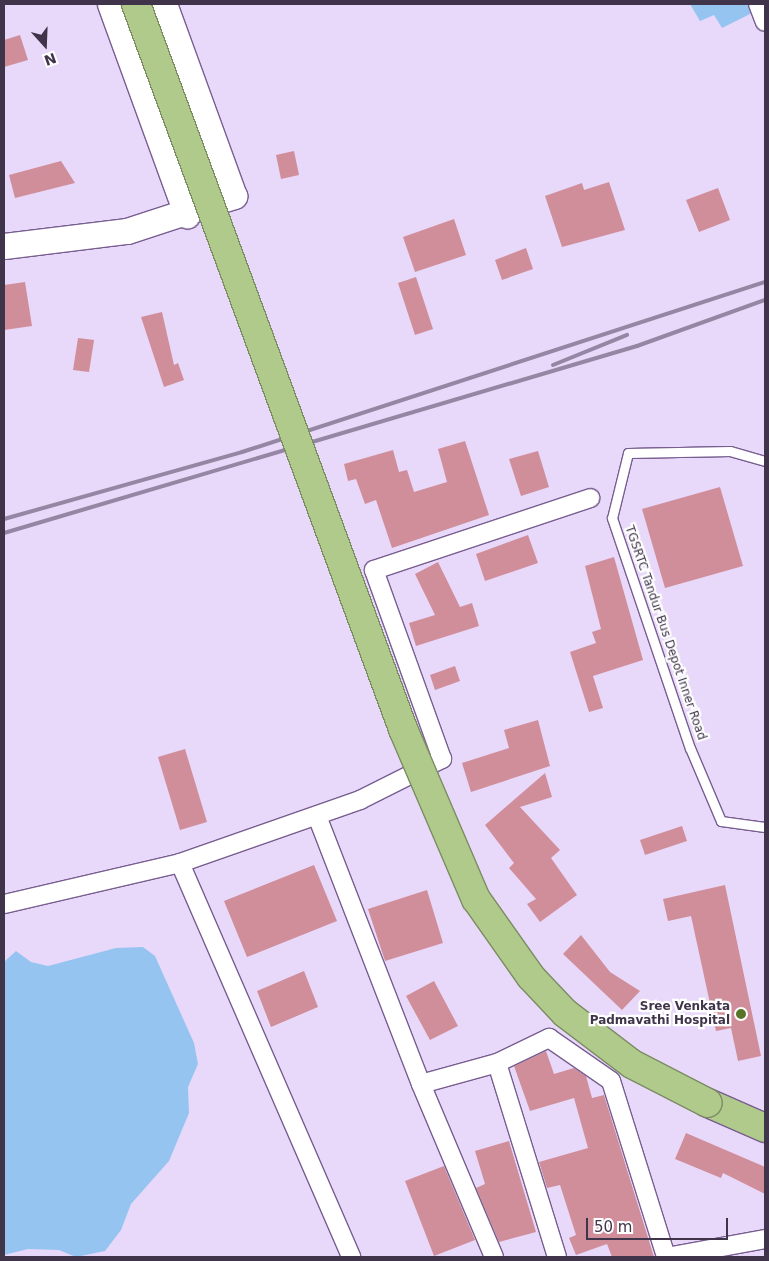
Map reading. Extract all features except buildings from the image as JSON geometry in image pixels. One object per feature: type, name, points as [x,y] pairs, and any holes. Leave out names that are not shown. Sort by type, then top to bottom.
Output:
[{"type":"highway","points":[[136,4],[403,728],[476,899],[531,977],[564,1013],[632,1064],[708,1104],[765,1128]]},
{"type":"main road","points":[[110,4],[187,214]]},
{"type":"main road","points":[[4,246],[127,231],[187,214],[234,196],[164,4]]},
{"type":"street","points":[[758,4],[765,22]]},
{"type":"street","points":[[4,904],[180,863],[317,816],[442,759],[374,570],[590,498]]},
{"type":"street","points":[[317,816],[421,1084],[494,1257]]},
{"type":"street","points":[[180,863],[351,1257]]},
{"type":"street","points":[[421,1084],[497,1062],[549,1038],[611,1081],[666,1257],[765,1239]]},
{"type":"street","points":[[497,1062],[556,1257]]},
{"type":"lane","name":"TGSRTC Tandur Bus Depot Inner Road","points":[[765,461],[730,451],[628,453],[612,518],[690,748],[720,821],[765,827]]},
{"type":"water","points":[[690,4],[746,4],[754,12],[722,28],[714,15],[700,21]]},
{"type":"water","points":[[143,947],[155,956],[194,1043],[198,1064],[188,1087],[189,1113],[169,1161],[131,1204],[121,1230],[105,1251],[76,1257],[59,1250],[28,1249],[4,1255],[4,962],[16,951],[31,962],[48,966],[116,948]]},
{"type":"railway","points":[[4,519],[242,452],[765,282]]},
{"type":"railway","points":[[4,533],[637,346],[765,300]]},
{"type":"railway","points":[[553,365],[627,335]]},
{"type":"place","name":"Sree Venkata Padmavathi Hospital","points":[[741,1014]]}]
